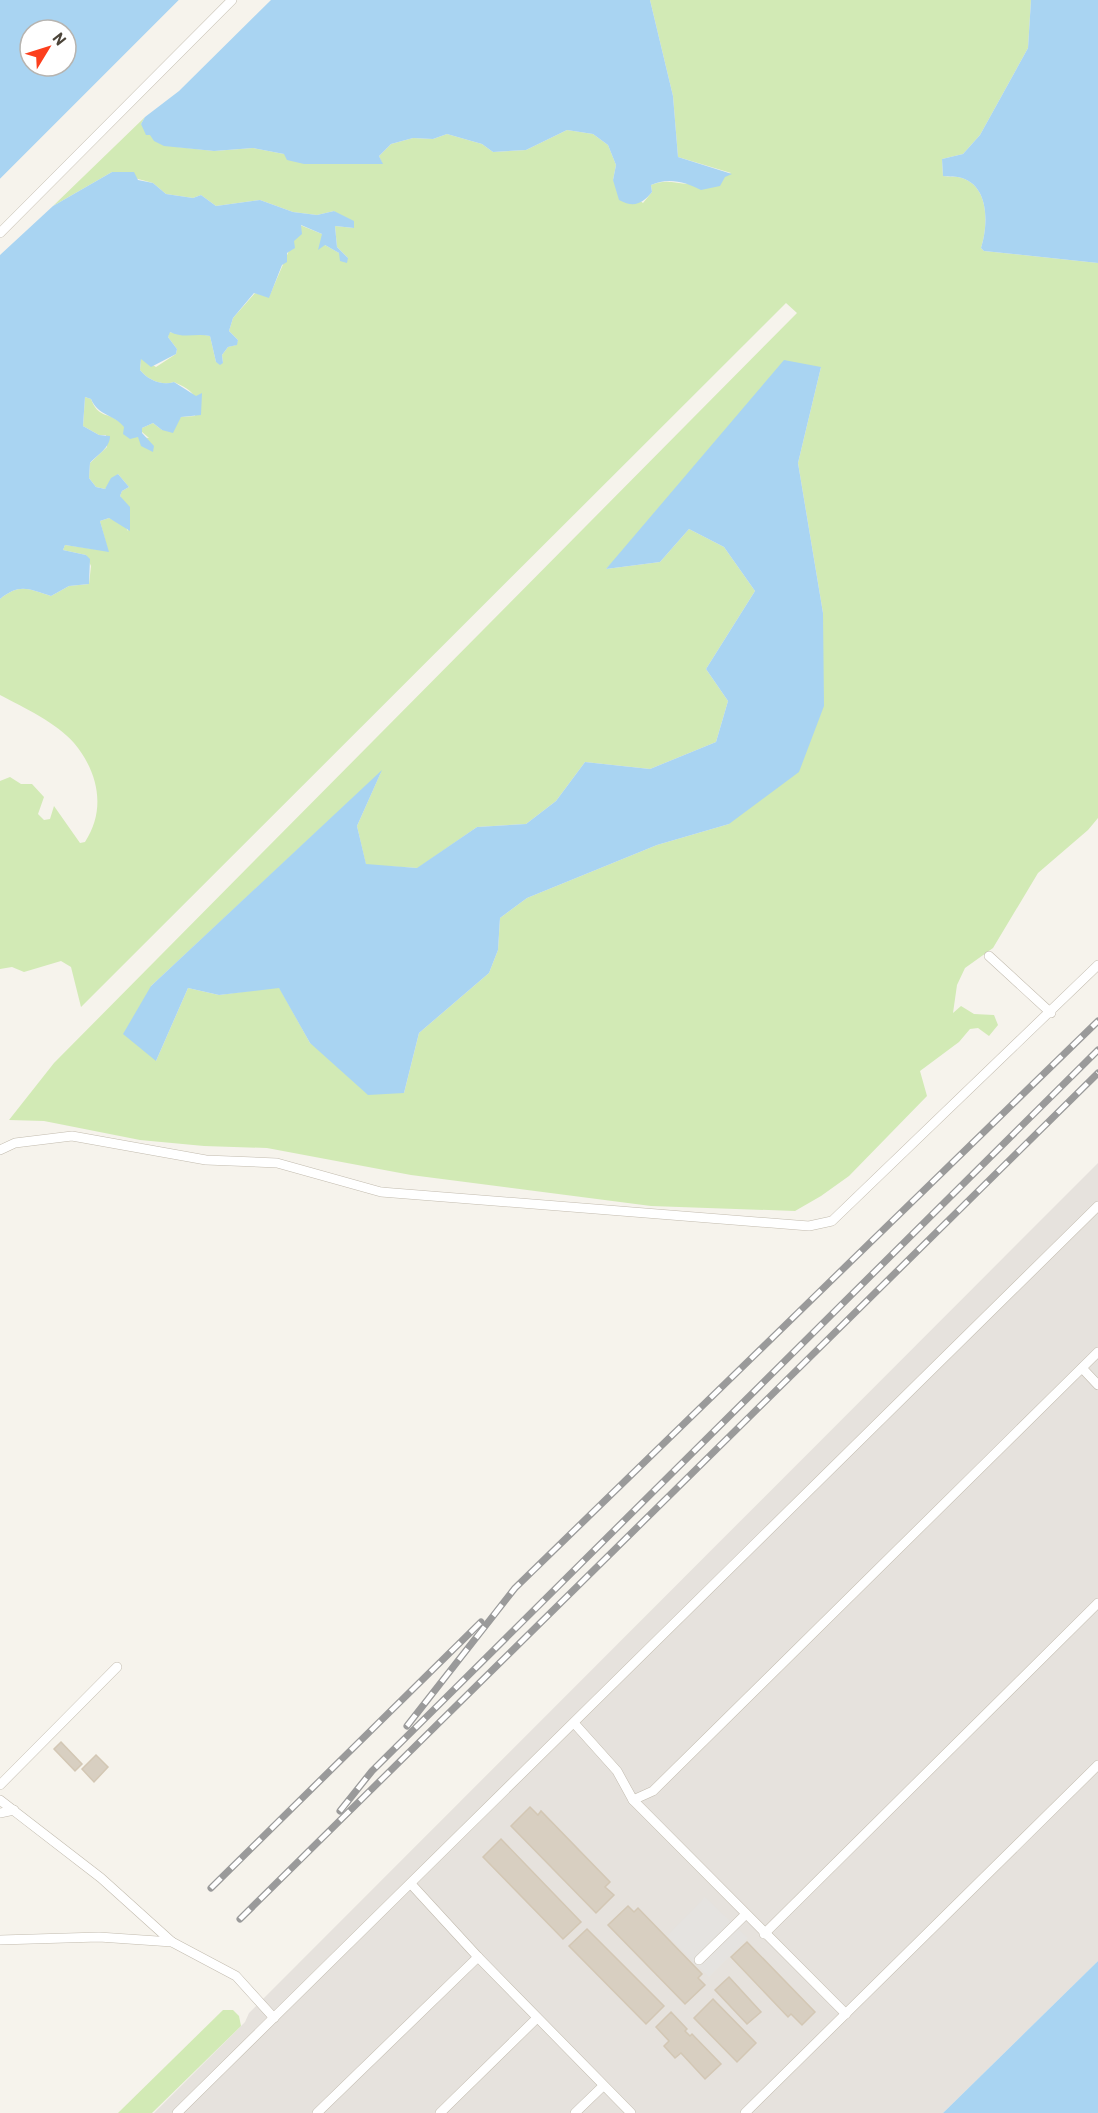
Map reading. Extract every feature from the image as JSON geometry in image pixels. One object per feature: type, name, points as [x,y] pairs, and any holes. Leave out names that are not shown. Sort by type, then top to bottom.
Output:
[{"type":"lane","points":[[0,233],[232,0]]},
{"type":"lane","points":[[989,956],[1051,1013]]},
{"type":"lane","points":[[0,1141],[15,1143],[72,1136],[206,1160],[277,1162],[381,1192],[809,1226],[832,1221],[1051,1013],[1098,965]]},
{"type":"lane","points":[[0,1150],[15,1143]]},
{"type":"lane","points":[[177,2113],[1098,1206]]},
{"type":"lane","points":[[633,1800],[653,1791],[1098,1352]]},
{"type":"lane","points":[[1082,1368],[1098,1385]]},
{"type":"lane","points":[[764,1934],[1098,1603]]},
{"type":"lane","points":[[0,1785],[117,1667]]},
{"type":"lane","points":[[574,1723],[616,1771],[633,1800],[846,2014]]},
{"type":"lane","points":[[745,2113],[1098,1764]]},
{"type":"lane","points":[[0,1800],[76,1859],[172,1942],[236,1976],[274,2018]]},
{"type":"lane","points":[[0,1813],[14,1810]]},
{"type":"lane","points":[[411,1884],[478,1957],[631,2113]]},
{"type":"lane","points":[[699,1960],[745,1915]]},
{"type":"lane","points":[[0,1940],[99,1937],[172,1942]]},
{"type":"lane","points":[[317,2113],[478,1957]]},
{"type":"lane","points":[[440,2113],[537,2018]]},
{"type":"lane","points":[[575,2113],[603,2086]]},
{"type":"shaded area","points":[[1098,1163],[1098,1961],[943,2113],[154,2113],[245,2022],[249,2013]]},
{"type":"shaded area","points":[[705,1897],[748,1938],[709,1977],[667,1936]]},
{"type":"green space","points":[[650,0],[1031,0],[1028,48],[980,135],[963,154],[942,159],[943,176],[962,178],[978,190],[985,208],[985,229],[981,248],[984,251],[1098,263],[1098,818],[1088,830],[1038,873],[993,948],[965,968],[957,985],[953,1013],[961,1006],[974,1014],[994,1015],[998,1025],[989,1036],[978,1028],[970,1029],[959,1042],[920,1071],[927,1096],[849,1176],[795,1211],[651,1206],[411,1175],[267,1148],[204,1146],[140,1140],[44,1121],[9,1120],[54,1063],[797,313],[786,303],[81,1007],[71,967],[61,961],[24,972],[12,967],[0,969],[0,781],[10,777],[21,784],[32,784],[44,797],[38,814],[44,820],[50,819],[54,806],[80,843],[85,842],[92,830],[96,817],[97,792],[83,755],[67,736],[49,722],[0,695],[0,599],[19,589],[51,596],[69,586],[89,584],[91,566],[86,555],[63,550],[65,545],[108,551],[100,521],[109,518],[124,525],[128,531],[130,513],[120,496],[122,491],[129,487],[118,474],[105,489],[96,487],[89,478],[90,463],[107,447],[106,435],[99,435],[83,426],[85,397],[91,399],[100,412],[120,422],[133,433],[149,438],[142,432],[142,428],[153,423],[162,430],[181,417],[195,416],[196,403],[193,394],[174,382],[160,383],[147,377],[140,370],[141,358],[156,367],[176,354],[177,349],[168,337],[169,332],[210,336],[216,362],[223,363],[222,355],[228,347],[236,345],[238,340],[229,331],[233,318],[255,293],[269,297],[300,225],[322,234],[325,245],[348,258],[337,247],[335,226],[354,228],[334,211],[317,215],[293,212],[260,200],[216,206],[201,195],[193,198],[166,194],[153,183],[112,172],[53,206],[145,117],[141,124],[150,134],[178,147],[214,151],[253,148],[284,154],[382,163],[379,156],[391,144],[413,138],[433,139],[447,134],[482,144],[493,152],[526,150],[567,130],[593,134],[608,145],[616,165],[613,180],[643,203],[652,192],[651,185],[656,183],[699,183],[731,173],[678,157],[673,96]],"holes":[[[821,367],[798,463],[823,613],[729,824],[657,845],[527,898],[500,918],[498,950],[489,973],[419,1033],[404,1093],[310,1043],[279,987],[219,995],[188,988],[156,1061],[151,986],[381,772],[357,826],[366,865],[418,868],[477,827],[526,824],[556,801],[585,762],[650,769],[716,742],[728,701],[706,669],[755,591],[724,547],[689,529],[660,562],[606,569]]]},
{"type":"green space","points":[[223,2010],[233,2010],[239,2016],[241,2026],[152,2113],[118,2113]]},
{"type":"water","points":[[0,0],[179,0],[0,179]]},
{"type":"water","points":[[271,0],[650,0],[673,96],[678,157],[732,174],[725,177],[720,186],[701,190],[677,182],[657,183],[651,185],[652,192],[645,199],[637,204],[629,204],[619,200],[613,180],[616,165],[608,145],[593,134],[567,130],[526,150],[493,152],[482,144],[447,134],[433,139],[413,138],[391,144],[379,156],[383,164],[304,164],[287,160],[284,154],[253,148],[214,151],[164,146],[154,141],[150,135],[146,135],[141,124],[145,117],[179,91]]},
{"type":"water","points":[[1031,0],[1098,0],[1098,263],[984,251],[981,248],[985,229],[985,208],[978,190],[962,178],[943,176],[942,159],[963,154],[980,135],[1028,48]]},
{"type":"water","points":[[112,172],[134,172],[138,180],[153,183],[166,194],[193,198],[201,195],[216,206],[260,200],[293,212],[317,215],[334,211],[354,221],[354,228],[335,226],[337,247],[348,258],[347,263],[340,261],[339,253],[325,245],[318,250],[322,234],[301,225],[302,234],[294,241],[295,248],[287,253],[287,262],[282,265],[269,298],[254,293],[233,318],[229,331],[238,340],[237,345],[228,347],[222,355],[223,363],[220,365],[216,362],[210,336],[180,335],[170,332],[168,337],[177,349],[176,354],[151,367],[141,359],[140,370],[151,379],[160,383],[174,382],[196,396],[202,393],[201,415],[181,417],[173,433],[162,430],[153,423],[142,428],[142,433],[154,446],[153,452],[141,446],[138,437],[130,439],[123,434],[124,427],[120,423],[98,409],[91,399],[85,397],[83,426],[99,435],[110,436],[106,447],[90,463],[89,478],[96,487],[105,489],[111,478],[118,474],[129,487],[122,491],[120,496],[130,507],[130,531],[109,518],[100,521],[109,552],[65,545],[63,550],[86,555],[90,559],[89,584],[69,586],[51,596],[19,589],[0,599],[0,255],[53,206]]},
{"type":"water","points":[[784,360],[821,367],[798,463],[823,613],[824,706],[799,772],[729,824],[657,845],[527,898],[500,918],[498,950],[489,973],[419,1033],[404,1093],[368,1095],[310,1043],[279,988],[219,995],[188,988],[156,1061],[123,1034],[151,986],[382,770],[357,826],[366,864],[417,868],[477,827],[526,824],[556,801],[585,762],[650,769],[716,742],[728,701],[706,669],[755,591],[724,547],[689,529],[660,562],[606,569]]},
{"type":"water","points":[[1098,1961],[1098,2113],[943,2113]]},
{"type":"pier","points":[[179,0],[181,2],[0,182],[0,179]]},
{"type":"building","points":[[61,1742],[82,1764],[75,1771],[54,1749]]},
{"type":"building","points":[[96,1755],[108,1767],[94,1782],[82,1769]]},
{"type":"building","points":[[530,1807],[538,1815],[541,1811],[610,1882],[605,1887],[614,1895],[596,1913],[511,1826]]},
{"type":"building","points":[[501,1839],[581,1922],[563,1939],[483,1857]]},
{"type":"building","points":[[628,1906],[634,1912],[638,1908],[702,1974],[698,1978],[705,1985],[685,2004],[608,1925]]},
{"type":"building","points":[[587,1929],[664,2006],[646,2024],[569,1946]]},
{"type":"building","points":[[747,1942],[815,2012],[802,2025],[791,2014],[788,2017],[731,1957]]},
{"type":"building","points":[[729,1977],[761,2012],[747,2024],[715,1990]]},
{"type":"building","points":[[713,1999],[756,2043],[737,2062],[694,2018]]},
{"type":"building","points":[[671,2012],[687,2029],[685,2031],[690,2036],[692,2034],[721,2064],[705,2079],[681,2053],[675,2058],[664,2046],[669,2041],[656,2027]]},
{"type":"railway","points":[[407,1726],[515,1588],[1098,1021]]},
{"type":"railway","points":[[340,1811],[372,1771],[1098,1050]]},
{"type":"railway","points":[[240,1919],[1098,1073]]},
{"type":"railway","points":[[211,1888],[481,1622]]}]
